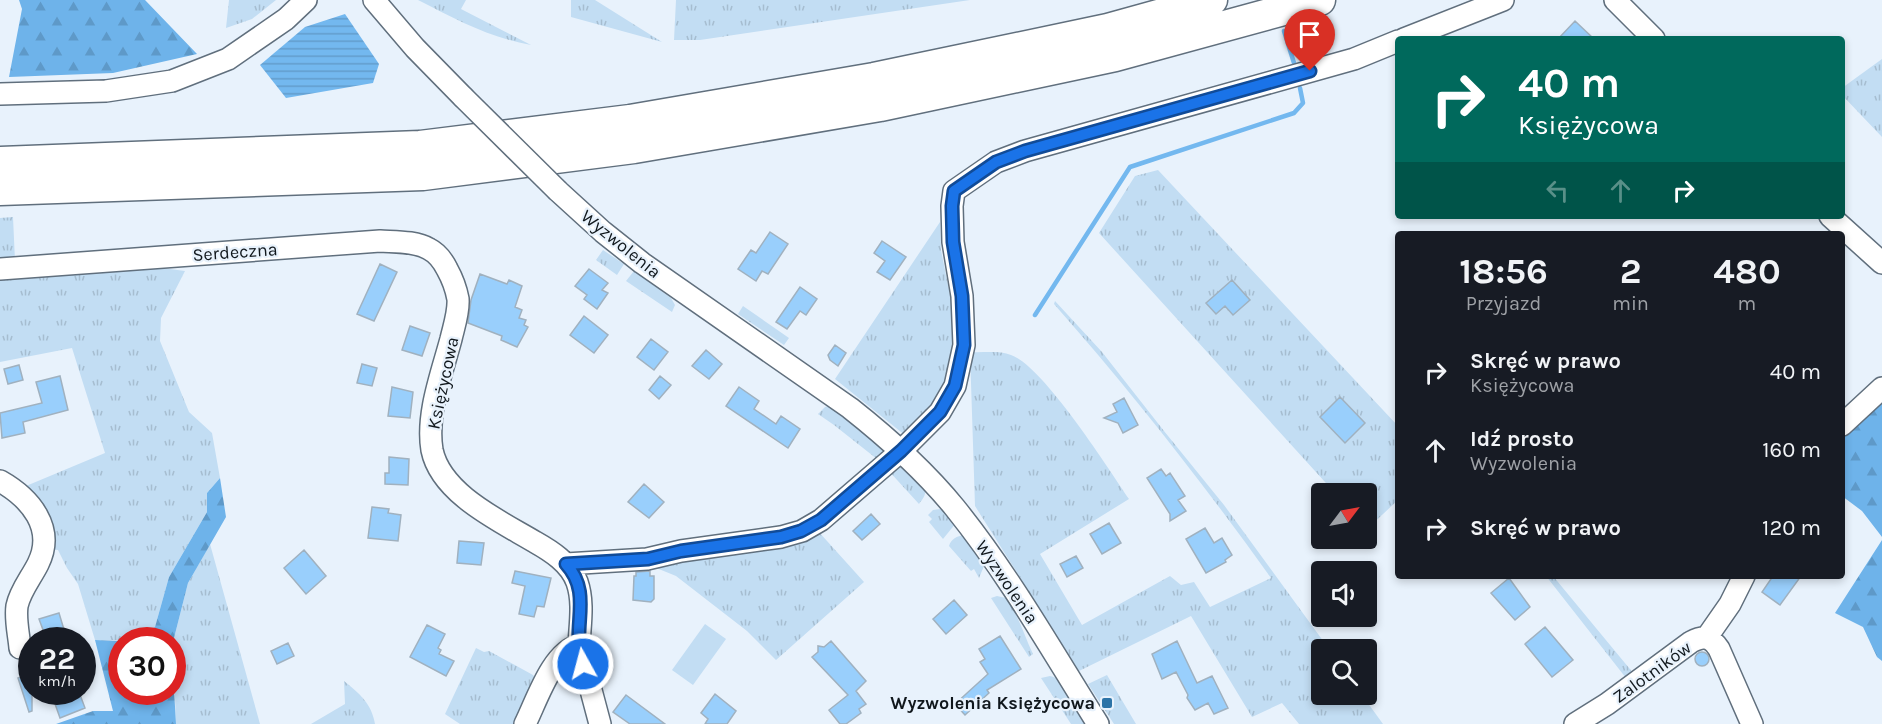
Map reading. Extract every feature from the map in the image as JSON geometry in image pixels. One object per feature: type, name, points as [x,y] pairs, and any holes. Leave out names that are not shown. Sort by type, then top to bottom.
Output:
[{"type":"highway","points":[[0,162],[420,146],[630,120],[886,76],[1108,29],[1212,0]]},
{"type":"highway","points":[[0,190],[423,175],[634,148],[880,106],[1115,56],[1320,0]]},
{"type":"street","points":[[0,94],[106,91],[172,81],[228,59],[286,19],[306,0]]},
{"type":"street","name":"Wyzwolenia","points":[[374,0],[415,48],[463,97],[603,232],[642,263],[849,408],[901,451],[941,493],[980,540],[1098,724]]},
{"type":"street","points":[[1412,36],[1503,0]]},
{"type":"street","points":[[1615,0],[1651,36]]},
{"type":"street","points":[[566,564],[648,559],[681,551],[781,537],[801,531],[821,520],[901,451],[940,412],[955,386],[964,345],[962,296],[953,242],[954,191],[996,162],[1015,154],[1354,58],[1395,42]]},
{"type":"street","points":[[1833,219],[1882,263]]},
{"type":"street","name":"Serdeczna","points":[[0,269],[380,241],[405,242],[429,248],[443,260],[453,280]]},
{"type":"street","name":"Księżycowa","points":[[453,280],[458,299],[457,317],[434,408],[432,451],[446,480],[466,498],[542,546],[572,571],[579,590],[581,612],[579,645],[600,724]]},
{"type":"street","points":[[1845,422],[1882,388]]},
{"type":"street","points":[[0,480],[18,492],[34,509],[45,535],[42,554],[17,605],[18,628]]},
{"type":"street","points":[[1707,637],[1730,604],[1742,579]]},
{"type":"street","name":"Zalotników","points":[[1575,724],[1647,676],[1691,642],[1707,637],[1714,641],[1719,649],[1752,724]]},
{"type":"street","points":[[525,724],[555,664],[565,652],[579,645]]},
{"type":"green space","points":[[19,0],[145,0],[197,54],[113,73],[9,77],[22,9]]},
{"type":"green space","points":[[229,0],[276,0],[252,19],[226,28]]},
{"type":"green space","points":[[418,0],[466,0],[461,9],[531,45],[487,33]]},
{"type":"green space","points":[[571,0],[595,0],[662,42],[571,17]]},
{"type":"green space","points":[[676,0],[970,0],[700,40],[674,40]]},
{"type":"green space","points":[[1882,59],[1882,137],[1845,98],[1845,86]]},
{"type":"green space","points":[[1158,170],[1395,423],[1395,503],[1377,520],[1377,483],[1326,483],[1099,233],[1135,176]]},
{"type":"green space","points":[[13,217],[15,261],[0,262],[0,218]]},
{"type":"green space","points":[[940,222],[941,250],[953,310],[955,347],[949,381],[938,400],[906,436],[835,379]]},
{"type":"green space","points":[[603,250],[624,264],[617,275],[596,260]]},
{"type":"green space","points":[[162,268],[185,271],[161,318],[160,341],[189,412],[212,433],[220,478],[207,493],[207,512],[169,577],[155,627],[108,627],[108,640],[96,640],[96,627],[91,627],[78,584],[58,550],[48,549],[23,485],[26,486],[105,453],[72,348],[0,362],[0,280]]},
{"type":"green space","points":[[634,271],[671,298],[675,305],[672,312],[626,281]]},
{"type":"green space","points":[[1055,301],[1102,352],[1224,505],[1322,639],[1311,639],[1311,705],[1369,705],[1383,724],[1299,724],[1282,703],[1252,717],[1191,616],[1079,671],[975,506],[970,352],[1006,353],[1024,363],[1057,397],[1074,419],[1129,499],[1040,554],[1082,625],[1170,576],[1181,585],[1194,582],[1210,607],[1271,578],[1166,438],[1054,304]]},
{"type":"green space","points":[[743,306],[789,338],[784,345],[738,314]]},
{"type":"green space","points":[[1882,395],[1882,537],[1862,511],[1845,498],[1845,430]]},
{"type":"green space","points":[[831,405],[890,452],[882,463],[818,414]]},
{"type":"green space","points":[[898,459],[924,487],[924,498],[919,504],[887,469]]},
{"type":"green space","points":[[220,478],[226,517],[188,583],[177,627],[155,627],[169,577],[207,512],[207,493]]},
{"type":"green space","points":[[940,509],[947,512],[956,523],[943,539],[929,522],[932,519],[928,515],[933,510]]},
{"type":"green space","points":[[818,531],[864,582],[776,660],[747,631],[676,576],[649,565]]},
{"type":"green space","points":[[964,535],[982,559],[984,566],[979,578],[974,569],[971,571],[949,546],[955,538]]},
{"type":"green space","points":[[1882,540],[1882,661],[1877,657],[1863,627],[1835,613]]},
{"type":"green space","points":[[210,544],[260,724],[176,724],[175,705],[186,705],[186,627],[177,627],[188,583]]},
{"type":"green space","points":[[1548,579],[1555,579],[1634,674],[1702,625],[1737,579],[1731,595],[1716,617],[1703,629],[1644,673],[1637,677],[1626,678]]},
{"type":"green space","points":[[997,596],[1006,598],[1014,612],[1033,654],[1029,657],[991,598]]},
{"type":"green space","points":[[705,624],[726,639],[693,685],[672,670]]},
{"type":"green space","points":[[96,640],[108,640],[108,691],[96,644]]},
{"type":"green space","points":[[476,648],[484,652],[489,651],[533,675],[536,679],[520,724],[460,724],[445,714]]},
{"type":"green space","points":[[1107,675],[1136,724],[1114,724],[1088,684]]},
{"type":"green space","points":[[1050,676],[1056,678],[1067,689],[1089,724],[1071,724],[1041,678]]},
{"type":"green space","points":[[344,681],[368,705],[375,724],[311,724],[345,704]]},
{"type":"green space","points":[[111,705],[175,705],[176,724],[56,724],[93,711],[113,711]]},
{"type":"shaded area","points":[[345,14],[379,64],[373,83],[286,98],[260,65],[305,27]]},
{"type":"building","points":[[1575,21],[1591,36],[1561,36]]},
{"type":"building","points":[[770,232],[788,244],[768,274],[762,271],[756,281],[738,269],[751,250],[756,253]]},
{"type":"building","points":[[882,241],[906,257],[890,280],[877,272],[885,261],[874,253]]},
{"type":"building","points":[[380,264],[397,272],[374,321],[357,314]]},
{"type":"building","points":[[589,269],[608,283],[602,290],[608,293],[597,309],[584,299],[587,295],[575,286]]},
{"type":"building","points":[[480,274],[507,284],[509,280],[522,286],[515,307],[522,310],[519,318],[526,320],[524,325],[528,327],[517,347],[501,340],[502,336],[468,323],[471,300]]},
{"type":"building","points":[[1232,280],[1250,300],[1233,315],[1225,306],[1216,314],[1206,303]]},
{"type":"building","points":[[800,287],[817,299],[806,315],[800,311],[787,329],[776,322]]},
{"type":"building","points":[[584,316],[608,335],[594,353],[570,335]]},
{"type":"building","points":[[410,326],[430,333],[422,356],[402,350]]},
{"type":"building","points":[[651,339],[668,352],[654,370],[637,357]]},
{"type":"building","points":[[835,345],[846,353],[838,366],[830,360],[828,355]]},
{"type":"building","points":[[706,350],[722,364],[709,379],[692,366]]},
{"type":"building","points":[[362,364],[377,368],[372,386],[357,383]]},
{"type":"building","points":[[19,365],[23,380],[8,384],[4,369]]},
{"type":"building","points":[[60,376],[68,410],[23,422],[25,433],[2,438],[0,413],[42,403],[36,382]]},
{"type":"building","points":[[660,376],[671,385],[659,399],[649,390]]},
{"type":"building","points":[[392,387],[413,392],[410,418],[388,416]]},
{"type":"building","points":[[739,387],[759,401],[754,409],[776,424],[781,416],[800,429],[788,448],[726,406]]},
{"type":"building","points":[[1340,397],[1365,423],[1345,443],[1320,417]]},
{"type":"building","points":[[1124,398],[1138,425],[1123,433],[1118,423],[1104,418],[1117,412],[1113,404]]},
{"type":"building","points":[[389,457],[409,459],[408,485],[385,484],[385,473],[389,473]]},
{"type":"building","points":[[1161,469],[1166,476],[1170,473],[1185,496],[1178,500],[1186,511],[1170,521],[1170,514],[1147,478]]},
{"type":"building","points":[[644,484],[664,502],[649,518],[628,502]]},
{"type":"building","points":[[372,507],[389,509],[388,513],[401,515],[398,541],[368,538]]},
{"type":"building","points":[[871,514],[880,524],[862,540],[853,531]]},
{"type":"building","points":[[1109,523],[1121,543],[1102,554],[1090,534]]},
{"type":"building","points":[[1205,528],[1214,543],[1222,538],[1232,555],[1225,560],[1226,562],[1206,573],[1186,539]]},
{"type":"building","points":[[459,541],[484,543],[481,565],[457,563]]},
{"type":"building","points":[[304,550],[326,576],[306,594],[284,568]]},
{"type":"building","points":[[1076,556],[1083,568],[1067,577],[1060,564]]},
{"type":"building","points":[[515,571],[551,578],[544,607],[537,606],[534,617],[519,614],[525,586],[512,583]]},
{"type":"building","points":[[650,571],[650,576],[654,576],[654,599],[651,602],[633,600],[636,572]]},
{"type":"building","points":[[1510,579],[1530,607],[1515,620],[1491,593]]},
{"type":"building","points":[[1771,579],[1799,579],[1780,605],[1762,592]]},
{"type":"building","points":[[954,600],[967,615],[946,634],[933,619]]},
{"type":"building","points":[[59,613],[63,627],[42,627],[39,619]]},
{"type":"building","points":[[427,625],[445,634],[438,648],[441,650],[439,654],[454,661],[446,676],[410,657]]},
{"type":"building","points":[[1545,627],[1573,660],[1552,677],[1525,644]]},
{"type":"building","points":[[1000,636],[1021,669],[987,690],[989,693],[965,715],[955,704],[988,674],[980,662],[985,659],[979,649]]},
{"type":"building","points":[[831,641],[866,681],[856,691],[866,704],[859,709],[861,713],[846,724],[840,724],[829,710],[848,695],[812,657],[818,652],[818,646],[824,647]]},
{"type":"building","points":[[1177,641],[1197,683],[1212,676],[1228,708],[1214,714],[1208,703],[1195,710],[1176,672],[1162,679],[1152,654]]},
{"type":"building","points":[[288,643],[294,656],[277,664],[271,651]]},
{"type":"building","points":[[1699,652],[1705,652],[1709,659],[1705,666],[1699,666],[1695,662],[1695,656]]},
{"type":"building","points":[[715,694],[736,711],[727,724],[705,724],[708,719],[701,713]]},
{"type":"building","points":[[626,695],[665,724],[630,724],[613,712]]},
{"type":"building","points":[[27,705],[32,705],[32,711],[29,712]]},
{"type":"building","points":[[55,705],[84,705],[85,708],[60,718]]},
{"type":"waterway","points":[[1284,31],[1294,63]]},
{"type":"waterway","points":[[1035,315],[1130,167],[1294,113],[1303,103],[1300,88]]},
{"type":"place","name":"Wyzwolenia Księżycowa","points":[[1107,703]]},
{"type":"route","points":[[583,664],[579,645],[581,600],[576,579],[566,564],[648,559],[681,551],[781,537],[801,531],[821,520],[901,451],[940,412],[955,386],[964,345],[962,296],[953,242],[954,191],[996,162],[1025,151],[1310,71]]}]
